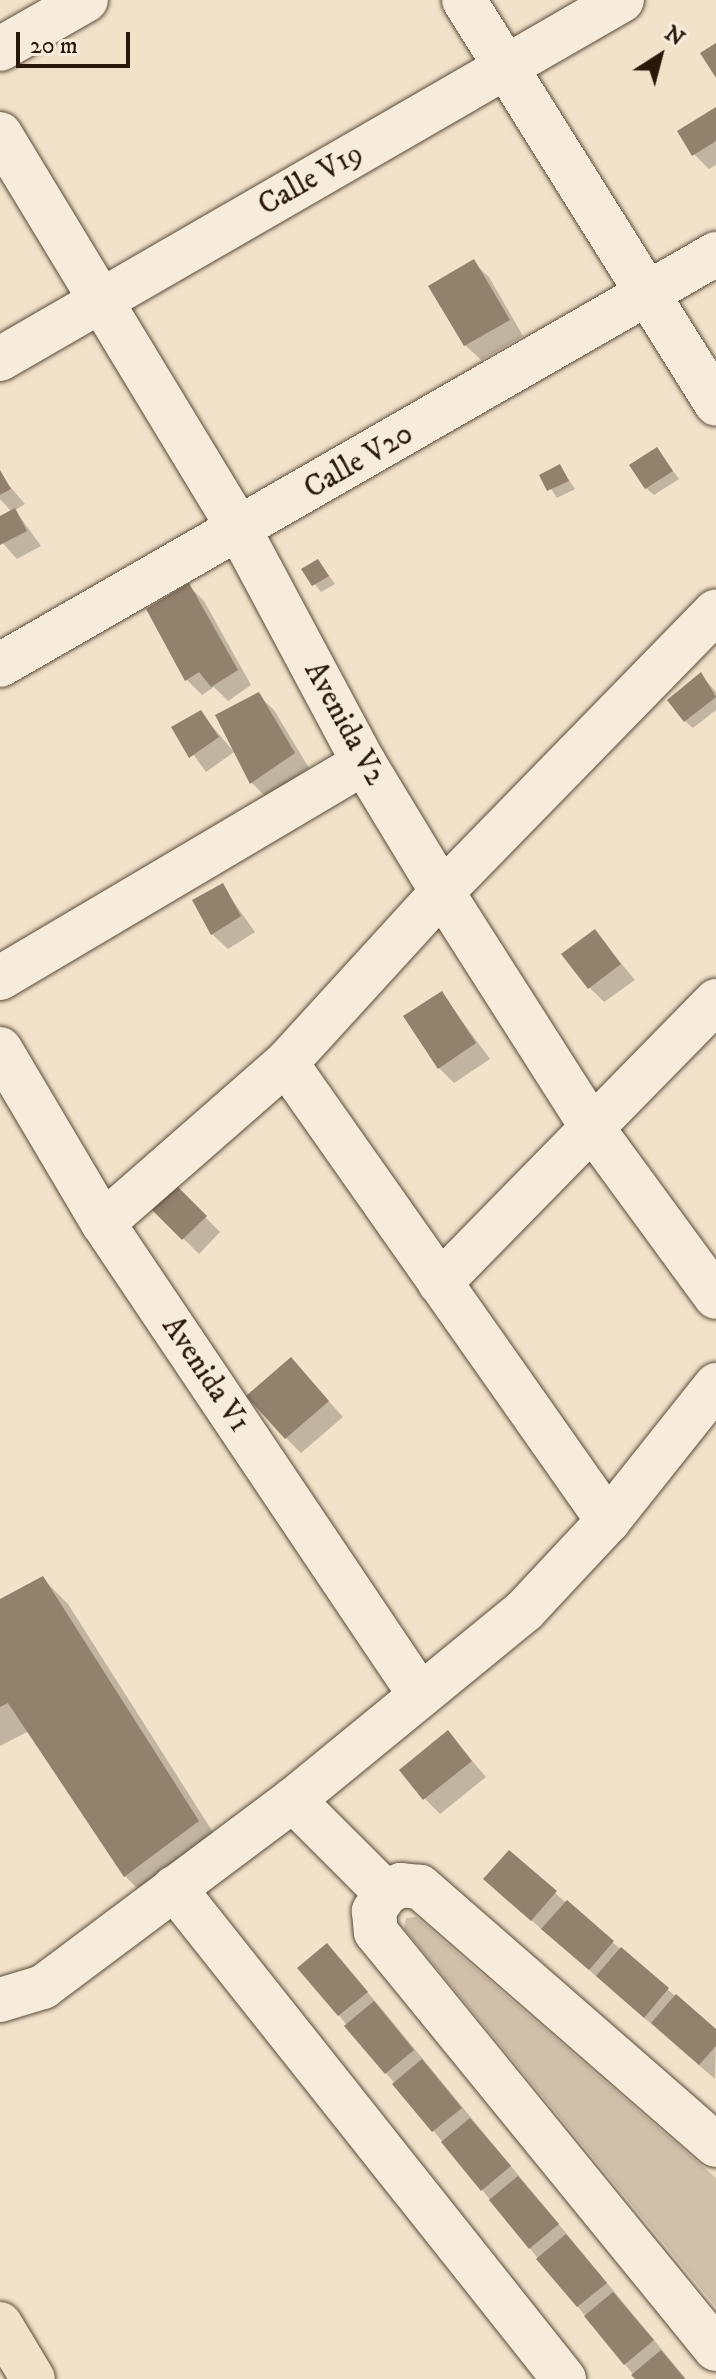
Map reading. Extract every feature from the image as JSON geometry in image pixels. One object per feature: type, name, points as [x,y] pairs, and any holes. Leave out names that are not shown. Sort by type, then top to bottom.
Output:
[{"type":"highway","points":[[0,2324],[33,2379]]},
{"type":"street","points":[[0,49],[86,0]]},
{"type":"street","points":[[464,0],[644,296],[716,404]]},
{"type":"street","name":"Calle V19","points":[[0,359],[622,0]]},
{"type":"street","name":"Avenida V2","points":[[0,134],[240,531],[364,763],[442,892],[593,1129],[716,1297]]},
{"type":"street","name":"Calle V20","points":[[0,665],[240,531],[716,254]]},
{"type":"street","points":[[103,1223],[286,1063],[442,892],[716,611]]},
{"type":"street","points":[[0,978],[364,763]]},
{"type":"street","points":[[440,1283],[716,1001]]},
{"type":"street","name":"Avenida V1","points":[[0,1049],[103,1223],[420,1695]]},
{"type":"street","points":[[286,1063],[608,1521]]},
{"type":"street","points":[[0,2000],[43,1987],[293,1800],[525,1610],[608,1521],[716,1385]]},
{"type":"street","points":[[293,1800],[386,1893]]},
{"type":"street","points":[[716,2145],[420,1887],[401,1885],[386,1893],[374,1911],[376,1932],[716,2349]]},
{"type":"street","points":[[174,1888],[564,2379]]},
{"type":"shaded area","points":[[416,1917],[716,2178],[716,2307],[404,1928],[406,1918]]},
{"type":"building","points":[[716,43],[716,78],[700,53]]},
{"type":"building","points":[[716,107],[716,141],[692,156],[677,131]]},
{"type":"building","points":[[474,259],[510,320],[464,346],[428,286]]},
{"type":"building","points":[[657,447],[673,471],[645,489],[629,465]]},
{"type":"building","points":[[560,464],[569,481],[547,491],[539,475]]},
{"type":"building","points":[[0,470],[11,489],[0,495]]},
{"type":"building","points":[[15,508],[27,531],[0,545],[0,516]]},
{"type":"building","points":[[318,559],[329,576],[312,586],[301,569]]},
{"type":"building","points":[[189,583],[238,670],[211,687],[199,672],[185,681],[146,609]]},
{"type":"building","points":[[701,672],[716,697],[684,722],[667,700]]},
{"type":"building","points":[[259,692],[295,753],[250,784],[215,715]]},
{"type":"building","points":[[201,710],[219,737],[189,758],[171,727]]},
{"type":"building","points":[[223,883],[241,916],[211,935],[192,900]]},
{"type":"building","points":[[595,929],[621,964],[588,989],[561,954]]},
{"type":"building","points":[[442,991],[476,1043],[438,1069],[403,1016]]},
{"type":"building","points":[[172,1181],[207,1216],[182,1240],[148,1206]]},
{"type":"building","points":[[291,1357],[329,1401],[285,1439],[246,1396]]},
{"type":"building","points":[[43,1576],[199,1821],[124,1877],[8,1703],[0,1707],[0,1599]]},
{"type":"building","points":[[448,1730],[472,1761],[423,1800],[399,1770]]},
{"type":"building","points":[[509,1850],[557,1891],[531,1921],[483,1879]]},
{"type":"building","points":[[567,1900],[614,1941],[589,1970],[541,1929]]},
{"type":"building","points":[[327,1943],[368,1992],[338,2016],[297,1968]]},
{"type":"building","points":[[621,1947],[669,1988],[644,2018],[596,1976]]},
{"type":"building","points":[[676,1994],[716,2029],[716,2046],[699,2065],[651,2023]]},
{"type":"building","points":[[374,2001],[414,2050],[385,2074],[344,2026]]},
{"type":"building","points":[[422,2059],[462,2108],[432,2132],[392,2084]]},
{"type":"building","points":[[470,2118],[511,2166],[481,2191],[441,2142]]},
{"type":"building","points":[[518,2176],[559,2224],[529,2249],[489,2200]]},
{"type":"building","points":[[566,2234],[607,2283],[577,2307],[536,2259]]},
{"type":"building","points":[[613,2292],[654,2340],[624,2365],[584,2316]]},
{"type":"building","points":[[661,2350],[685,2379],[635,2379],[631,2375]]}]
